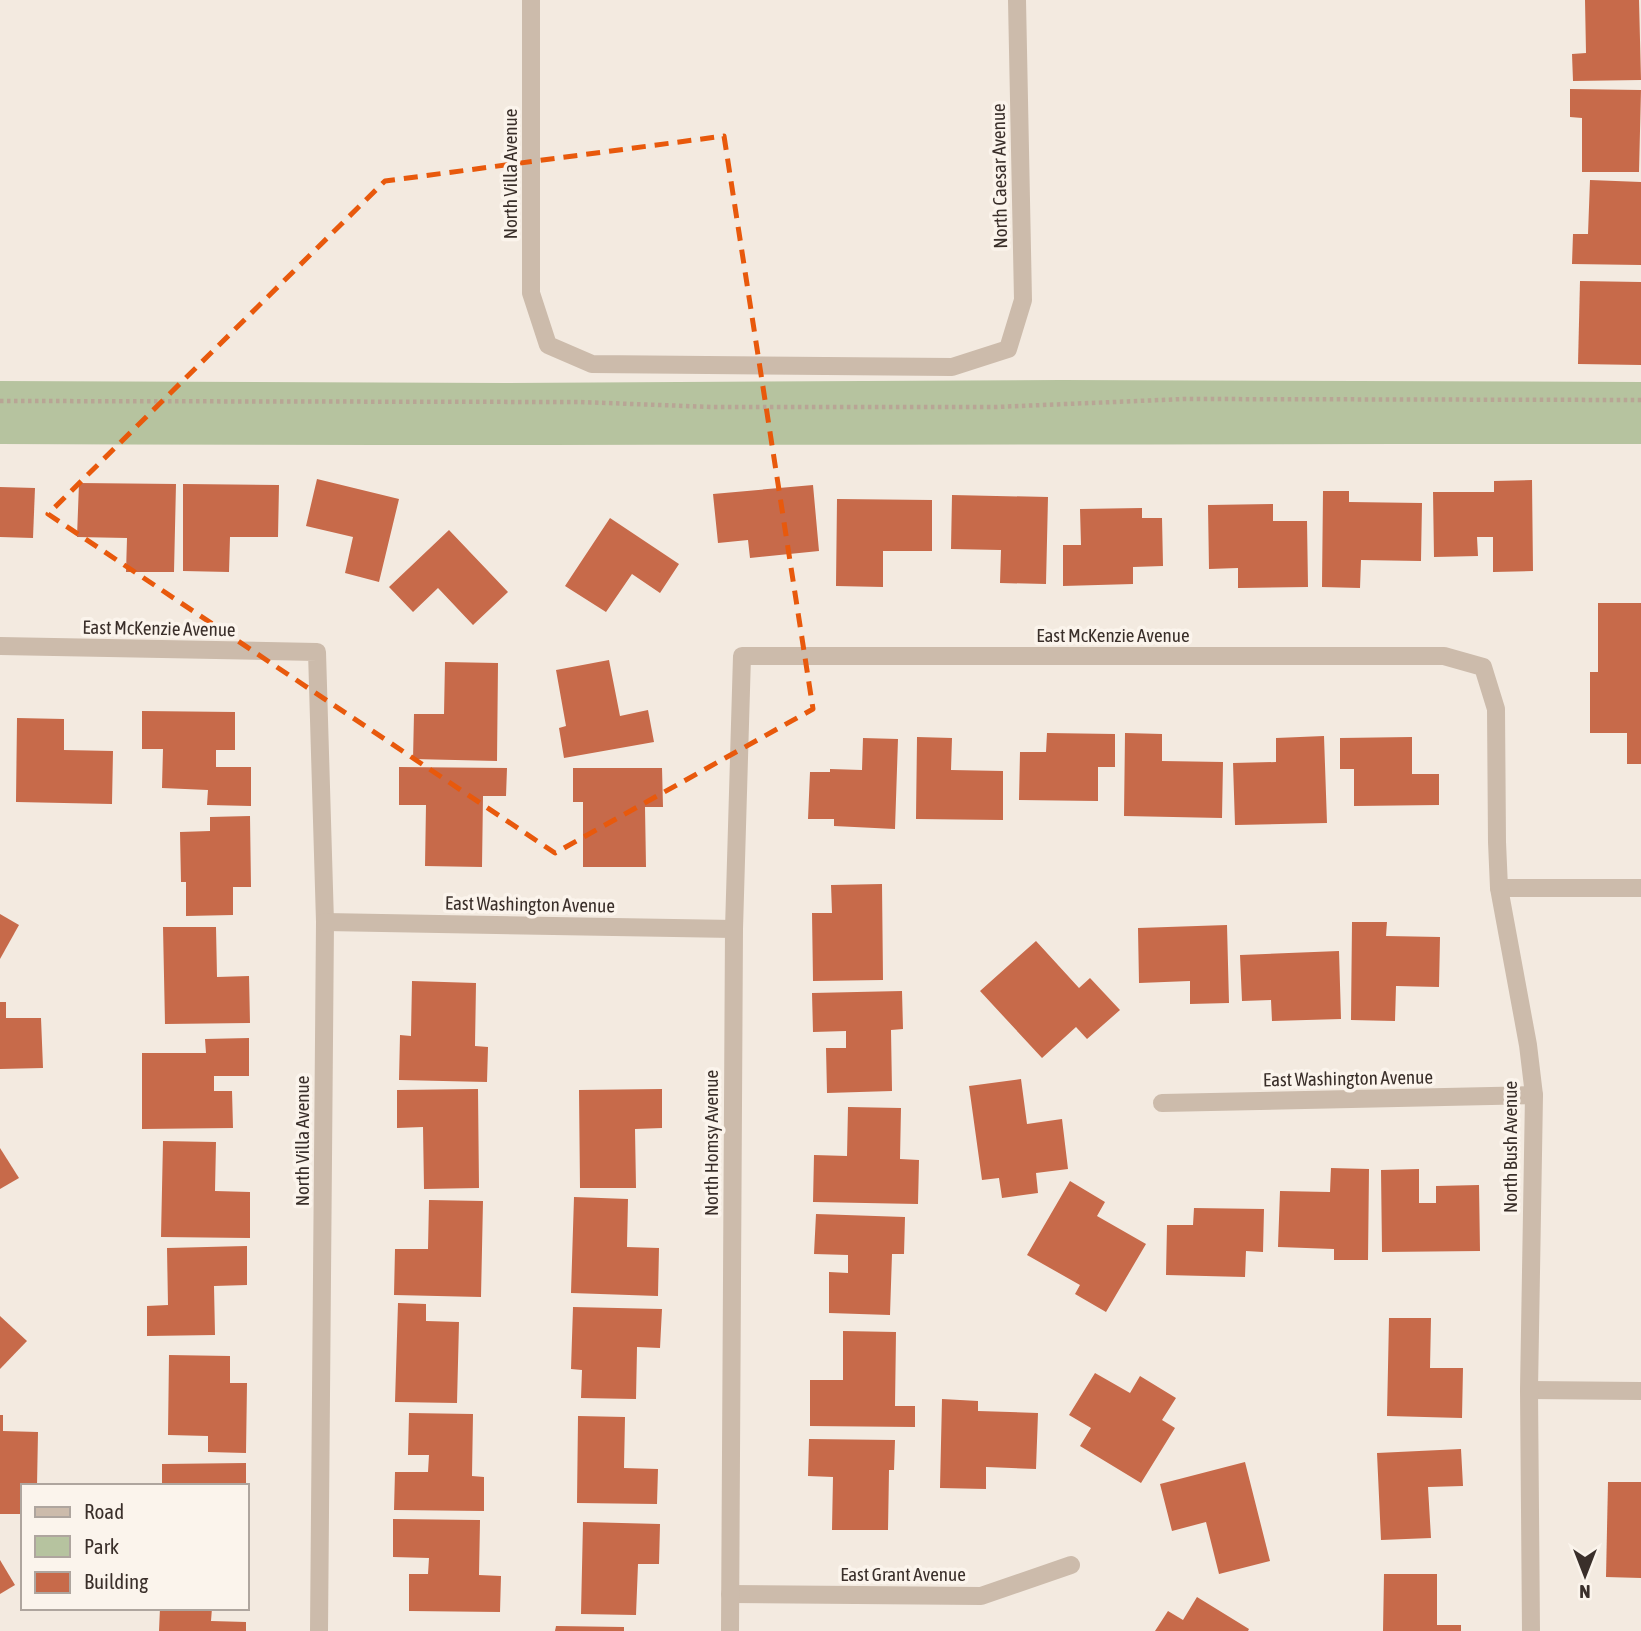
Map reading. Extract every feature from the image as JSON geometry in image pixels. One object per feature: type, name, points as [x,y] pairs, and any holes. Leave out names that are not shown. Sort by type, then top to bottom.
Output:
[{"type":"street","name":"North Villa Avenue","points":[[531,0],[531,293],[548,345],[592,364],[952,367],[1008,348]]},
{"type":"street","name":"North Caesar Avenue","points":[[1008,348],[1023,300],[1017,0]]},
{"type":"street","name":"East McKenzie Avenue","points":[[0,646],[317,652]]},
{"type":"street","name":"North Villa Avenue","points":[[317,652],[325,922],[319,1631]]},
{"type":"street","name":"East McKenzie Avenue","points":[[742,656],[1444,656],[1483,667]]},
{"type":"street","name":"North Homsy Avenue","points":[[730,1631],[734,929],[742,656]]},
{"type":"street","name":"North Bush Avenue","points":[[1483,667],[1496,709],[1499,888],[1528,1045],[1534,1095],[1530,1390],[1531,1631]]},
{"type":"street","points":[[1499,888],[1641,888]]},
{"type":"street","name":"East Washington Avenue","points":[[325,922],[734,929]]},
{"type":"street","name":"East Washington Avenue","points":[[1162,1103],[1534,1095]]},
{"type":"street","points":[[1530,1390],[1641,1391]]},
{"type":"street","name":"East Grant Avenue","points":[[730,1594],[981,1596],[1071,1565]]},
{"type":"path","points":[[0,401],[580,402],[712,407],[996,407],[1184,399],[1641,400]]},
{"type":"highlighted area","points":[[724,136],[813,709],[555,853],[48,514],[385,181]]},
{"type":"green space","points":[[1061,380],[1641,382],[1641,444],[0,444],[0,381],[505,383]]},
{"type":"building","points":[[1585,0],[1639,0],[1641,80],[1573,81],[1572,54],[1586,53]]},
{"type":"building","points":[[1570,89],[1641,90],[1639,172],[1582,172],[1582,118],[1570,117]]},
{"type":"building","points":[[1590,180],[1641,182],[1641,265],[1572,264],[1573,234],[1588,234]]},
{"type":"building","points":[[1580,281],[1641,282],[1641,365],[1578,364]]},
{"type":"building","points":[[317,479],[399,499],[379,582],[345,573],[353,537],[306,526]]},
{"type":"building","points":[[1532,480],[1533,571],[1493,572],[1493,537],[1477,537],[1478,556],[1434,557],[1433,492],[1494,492],[1494,481]]},
{"type":"building","points":[[79,483],[176,484],[174,572],[126,572],[127,538],[77,537]]},
{"type":"building","points":[[183,484],[279,485],[278,537],[230,537],[229,572],[183,571]]},
{"type":"building","points":[[813,485],[819,551],[750,558],[748,540],[718,543],[713,494]]},
{"type":"building","points":[[0,487],[35,488],[33,538],[0,537]]},
{"type":"building","points":[[1323,491],[1349,491],[1349,502],[1422,503],[1421,561],[1361,560],[1360,588],[1322,587]]},
{"type":"building","points":[[952,495],[1048,497],[1046,584],[1000,583],[1001,550],[951,549]]},
{"type":"building","points":[[837,499],[932,500],[932,551],[883,551],[883,587],[836,586]]},
{"type":"building","points":[[1273,504],[1273,521],[1307,521],[1308,587],[1238,588],[1238,568],[1209,569],[1208,505]]},
{"type":"building","points":[[1142,508],[1142,518],[1162,518],[1163,566],[1133,567],[1133,584],[1063,586],[1063,545],[1081,545],[1080,509]]},
{"type":"building","points":[[610,518],[679,564],[660,593],[632,574],[606,612],[565,586]]},
{"type":"building","points":[[449,530],[508,592],[473,625],[438,588],[413,612],[389,587]]},
{"type":"building","points":[[1598,603],[1641,603],[1641,764],[1627,764],[1627,733],[1590,733],[1590,672],[1598,672]]},
{"type":"building","points":[[609,660],[620,716],[648,710],[654,742],[564,758],[559,728],[566,726],[556,670]]},
{"type":"building","points":[[445,662],[498,663],[497,761],[413,759],[414,714],[444,714]]},
{"type":"building","points":[[142,711],[235,712],[235,750],[216,750],[216,767],[251,767],[251,806],[207,805],[208,790],[162,788],[163,749],[142,749]]},
{"type":"building","points":[[17,718],[64,719],[64,750],[113,751],[112,804],[16,802]]},
{"type":"building","points":[[1047,733],[1115,734],[1115,767],[1098,767],[1098,801],[1019,800],[1020,752],[1046,752]]},
{"type":"building","points":[[1125,733],[1162,734],[1162,761],[1223,762],[1222,818],[1124,816]]},
{"type":"building","points":[[1324,736],[1327,823],[1235,825],[1233,763],[1276,762],[1276,738]]},
{"type":"building","points":[[917,737],[952,738],[951,770],[1003,771],[1003,820],[916,819]]},
{"type":"building","points":[[1412,737],[1412,774],[1439,774],[1439,805],[1354,806],[1354,769],[1340,769],[1340,738]]},
{"type":"building","points":[[863,738],[898,739],[895,829],[834,826],[834,819],[808,819],[810,772],[830,772],[830,769],[862,770]]},
{"type":"building","points":[[399,767],[507,768],[506,796],[483,796],[482,867],[425,866],[426,805],[399,805]]},
{"type":"building","points":[[573,768],[662,768],[663,807],[645,807],[646,867],[583,867],[583,802],[573,802]]},
{"type":"building","points":[[250,816],[251,887],[233,887],[233,915],[186,916],[186,882],[181,882],[180,832],[210,831],[210,817]]},
{"type":"building","points":[[882,884],[883,980],[813,981],[812,913],[832,913],[831,885]]},
{"type":"building","points":[[0,914],[19,925],[0,959]]},
{"type":"building","points":[[1352,922],[1387,922],[1386,936],[1440,937],[1439,987],[1396,986],[1395,1021],[1351,1020]]},
{"type":"building","points":[[1227,925],[1229,1003],[1190,1004],[1190,981],[1139,983],[1138,928]]},
{"type":"building","points":[[163,927],[216,927],[217,977],[249,976],[250,1023],[165,1024]]},
{"type":"building","points":[[1036,941],[1079,988],[1090,978],[1120,1010],[1087,1039],[1076,1027],[1042,1058],[980,991]]},
{"type":"building","points":[[1339,951],[1341,1019],[1272,1021],[1271,1000],[1242,1001],[1240,955]]},
{"type":"building","points":[[412,981],[476,983],[475,1046],[488,1047],[487,1082],[399,1080],[400,1035],[411,1036]]},
{"type":"building","points":[[902,991],[903,1029],[891,1030],[892,1091],[827,1093],[826,1048],[846,1048],[846,1031],[813,1032],[812,993]]},
{"type":"building","points":[[0,1002],[6,1002],[6,1018],[41,1018],[43,1068],[0,1069]]},
{"type":"building","points":[[249,1038],[249,1076],[214,1076],[214,1091],[232,1091],[233,1128],[142,1129],[142,1053],[206,1053],[205,1039]]},
{"type":"building","points":[[1021,1079],[1027,1124],[1062,1119],[1068,1169],[1036,1173],[1038,1193],[1002,1198],[999,1178],[982,1180],[969,1086]]},
{"type":"building","points":[[478,1089],[479,1188],[424,1189],[423,1127],[397,1128],[397,1090]]},
{"type":"building","points":[[662,1089],[662,1128],[635,1129],[636,1188],[580,1188],[579,1090]]},
{"type":"building","points":[[848,1107],[901,1108],[900,1159],[919,1160],[918,1204],[813,1202],[814,1155],[847,1156]]},
{"type":"building","points":[[163,1141],[216,1142],[215,1191],[250,1192],[250,1238],[161,1237]]},
{"type":"building","points":[[0,1148],[19,1178],[0,1189]]},
{"type":"building","points":[[1331,1168],[1369,1169],[1368,1260],[1334,1260],[1334,1249],[1278,1247],[1280,1191],[1330,1192]]},
{"type":"building","points":[[1419,1169],[1419,1203],[1436,1203],[1436,1186],[1479,1185],[1480,1251],[1382,1252],[1381,1170]]},
{"type":"building","points":[[1070,1181],[1105,1202],[1097,1216],[1146,1244],[1106,1312],[1075,1294],[1080,1285],[1027,1255]]},
{"type":"building","points":[[574,1197],[628,1199],[627,1247],[659,1248],[658,1296],[571,1293]]},
{"type":"building","points":[[429,1200],[483,1201],[481,1297],[394,1295],[395,1249],[428,1249]]},
{"type":"building","points":[[1194,1208],[1264,1209],[1263,1252],[1246,1251],[1245,1277],[1166,1275],[1167,1225],[1193,1225]]},
{"type":"building","points":[[816,1214],[905,1217],[904,1254],[892,1254],[890,1315],[829,1313],[829,1272],[848,1273],[848,1255],[814,1254]]},
{"type":"building","points":[[247,1246],[247,1285],[214,1286],[215,1335],[147,1336],[147,1306],[168,1305],[167,1248]]},
{"type":"building","points":[[398,1303],[426,1304],[426,1321],[459,1322],[457,1403],[395,1402]]},
{"type":"building","points":[[573,1307],[662,1309],[660,1348],[637,1347],[636,1399],[581,1398],[582,1370],[571,1369]]},
{"type":"building","points":[[0,1316],[27,1341],[0,1369]]},
{"type":"building","points":[[1389,1318],[1431,1318],[1430,1368],[1463,1368],[1462,1418],[1387,1416]]},
{"type":"building","points":[[843,1331],[896,1332],[895,1406],[915,1406],[915,1427],[810,1426],[810,1380],[843,1380]]},
{"type":"building","points":[[169,1355],[230,1356],[230,1383],[247,1383],[246,1453],[208,1452],[208,1436],[168,1435]]},
{"type":"building","points":[[1095,1373],[1130,1393],[1140,1376],[1176,1398],[1162,1420],[1175,1428],[1141,1483],[1080,1446],[1091,1428],[1069,1415]]},
{"type":"building","points":[[942,1399],[978,1401],[978,1411],[1038,1413],[1036,1469],[986,1467],[986,1489],[940,1488]]},
{"type":"building","points":[[409,1413],[473,1414],[472,1476],[484,1477],[484,1511],[394,1510],[395,1472],[428,1472],[429,1455],[408,1455]]},
{"type":"building","points":[[0,1415],[3,1415],[3,1431],[38,1432],[37,1484],[21,1484],[21,1514],[0,1514]]},
{"type":"building","points":[[578,1416],[625,1417],[624,1468],[658,1469],[657,1504],[577,1503]]},
{"type":"building","points":[[809,1439],[895,1440],[894,1470],[889,1470],[888,1530],[832,1530],[833,1477],[808,1476]]},
{"type":"building","points":[[1461,1449],[1463,1486],[1428,1487],[1431,1538],[1381,1540],[1377,1453]]},
{"type":"building","points":[[1245,1462],[1270,1561],[1219,1574],[1206,1522],[1172,1531],[1160,1484]]},
{"type":"building","points":[[246,1463],[246,1484],[162,1484],[162,1464]]},
{"type":"building","points":[[1608,1482],[1641,1482],[1641,1578],[1606,1577]]},
{"type":"building","points":[[393,1519],[480,1520],[479,1575],[501,1576],[500,1612],[409,1611],[409,1574],[428,1574],[429,1558],[393,1557]]},
{"type":"building","points":[[583,1522],[660,1524],[659,1564],[638,1564],[636,1615],[581,1614]]},
{"type":"building","points":[[0,1560],[15,1585],[0,1594]]},
{"type":"building","points":[[1384,1574],[1437,1574],[1437,1625],[1461,1625],[1461,1631],[1383,1631]]},
{"type":"building","points":[[1197,1597],[1249,1629],[1248,1631],[1155,1631],[1168,1611],[1183,1620]]},
{"type":"building","points":[[160,1610],[212,1610],[211,1621],[246,1622],[246,1631],[159,1631]]},
{"type":"building","points":[[556,1626],[624,1627],[624,1631],[555,1631]]}]
